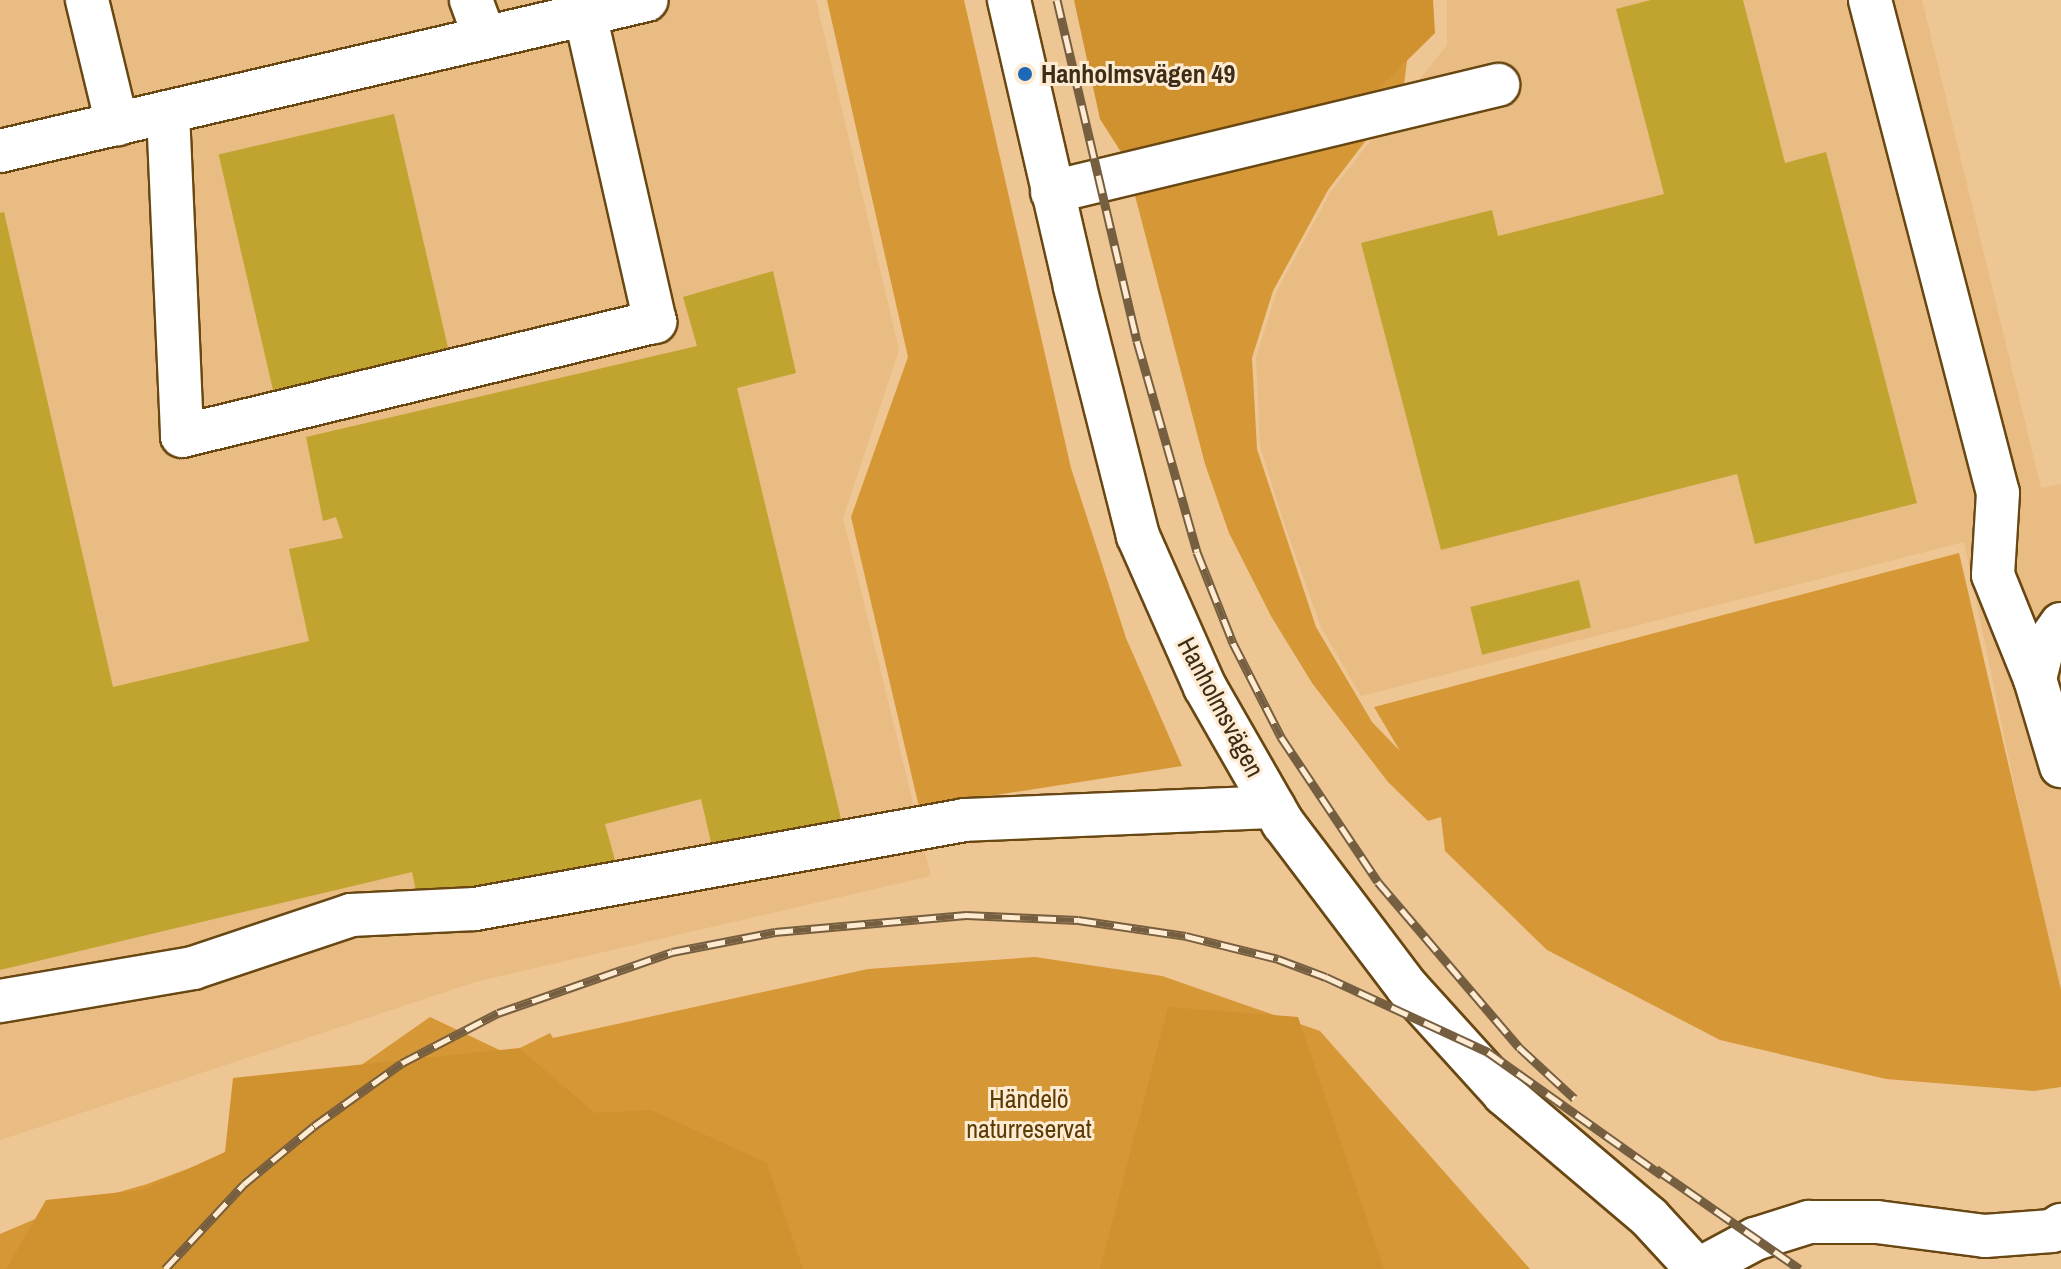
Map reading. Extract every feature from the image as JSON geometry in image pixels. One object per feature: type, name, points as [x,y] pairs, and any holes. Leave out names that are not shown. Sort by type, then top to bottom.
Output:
[{"type":"street","points":[[87,0],[117,124]]},
{"type":"street","points":[[0,151],[168,112],[478,19],[585,15],[647,0]]},
{"type":"street","name":"Hanholmsvägen","points":[[1009,0],[1052,192],[1138,536],[1205,687],[1274,807],[1408,988],[1504,1094],[1649,1217],[1698,1269]]},
{"type":"street","points":[[1870,0],[1998,493],[1993,575],[2035,679],[2061,765]]},
{"type":"street","points":[[168,112],[182,436],[655,322],[585,15]]},
{"type":"street","points":[[1052,192],[1498,85]]},
{"type":"street","points":[[2035,679],[2042,651],[2061,624]]},
{"type":"street","points":[[0,1001],[193,968],[351,915],[475,909],[964,820],[1274,807]]},
{"type":"street","points":[[1698,1269],[1755,1239],[1809,1222],[1877,1222],[1985,1236],[2052,1231],[2061,1225]]},
{"type":"shaded area","points":[[0,0],[816,0],[899,350],[843,518],[931,876],[475,982],[0,1140]]},
{"type":"shaded area","points":[[1074,0],[1433,0],[1435,33],[1372,95],[1121,152],[1100,119]]},
{"type":"shaded area","points":[[1447,0],[1922,0],[2041,488],[2061,484],[2061,1011],[1964,542],[1361,696],[1321,627],[1260,446],[1256,357],[1277,291],[1331,191],[1447,45]]},
{"type":"shaded area","points":[[1168,1007],[1298,1017],[1384,1269],[1100,1269]]},
{"type":"shaded area","points":[[519,1048],[595,1113],[651,1110],[767,1163],[803,1269],[6,1269],[46,1200],[142,1190],[225,1152],[233,1078]]},
{"type":"green space","points":[[827,0],[964,0],[1071,468],[1126,638],[1182,766],[919,807],[851,517],[908,357]]},
{"type":"green space","points":[[1084,0],[1415,0],[1403,92],[1328,190],[1273,291],[1252,358],[1257,449],[1316,627],[1372,722],[1400,751],[1374,707],[1959,553],[2061,990],[2061,1087],[2034,1091],[1886,1079],[1720,1040],[1547,950],[1445,851],[1441,817],[1428,821],[1388,782],[1312,683],[1271,616],[1229,533],[1205,464]]},
{"type":"green space","name":"Händelö naturreservat","points":[[1035,957],[1162,976],[1320,1031],[1530,1269],[0,1269],[0,1234],[54,1211],[147,1184],[241,1149],[430,1017],[508,1054],[550,1033],[553,1038],[868,969]]},
{"type":"building","points":[[1651,0],[1743,0],[1785,163],[1826,152],[1917,503],[1755,544],[1737,474],[1441,550],[1361,243],[1492,210],[1498,236],[1664,194],[1616,9]]},
{"type":"building","points":[[394,114],[450,357],[275,397],[219,154]]},
{"type":"building","points":[[4,212],[113,687],[309,641],[289,549],[343,538],[336,517],[323,521],[306,437],[697,346],[683,297],[773,271],[796,373],[737,388],[843,827],[714,855],[701,799],[605,824],[615,860],[419,906],[412,872],[0,970],[0,213]]},
{"type":"building","points":[[1579,580],[1591,628],[1482,655],[1470,607]]},
{"type":"railway","points":[[1057,0],[1137,341],[1197,552],[1233,643],[1281,737],[1378,882],[1520,1048],[1574,1098]]},
{"type":"railway","points":[[165,1269],[244,1184],[314,1126],[402,1063],[498,1013],[672,952],[775,932],[966,915],[1078,920],[1186,936],[1278,959],[1326,977],[1488,1052],[1662,1175]]},
{"type":"railway","points":[[1656,1169],[1800,1269]]},
{"type":"place","name":"Hanholmsvägen 49","points":[[1025,74]]}]
